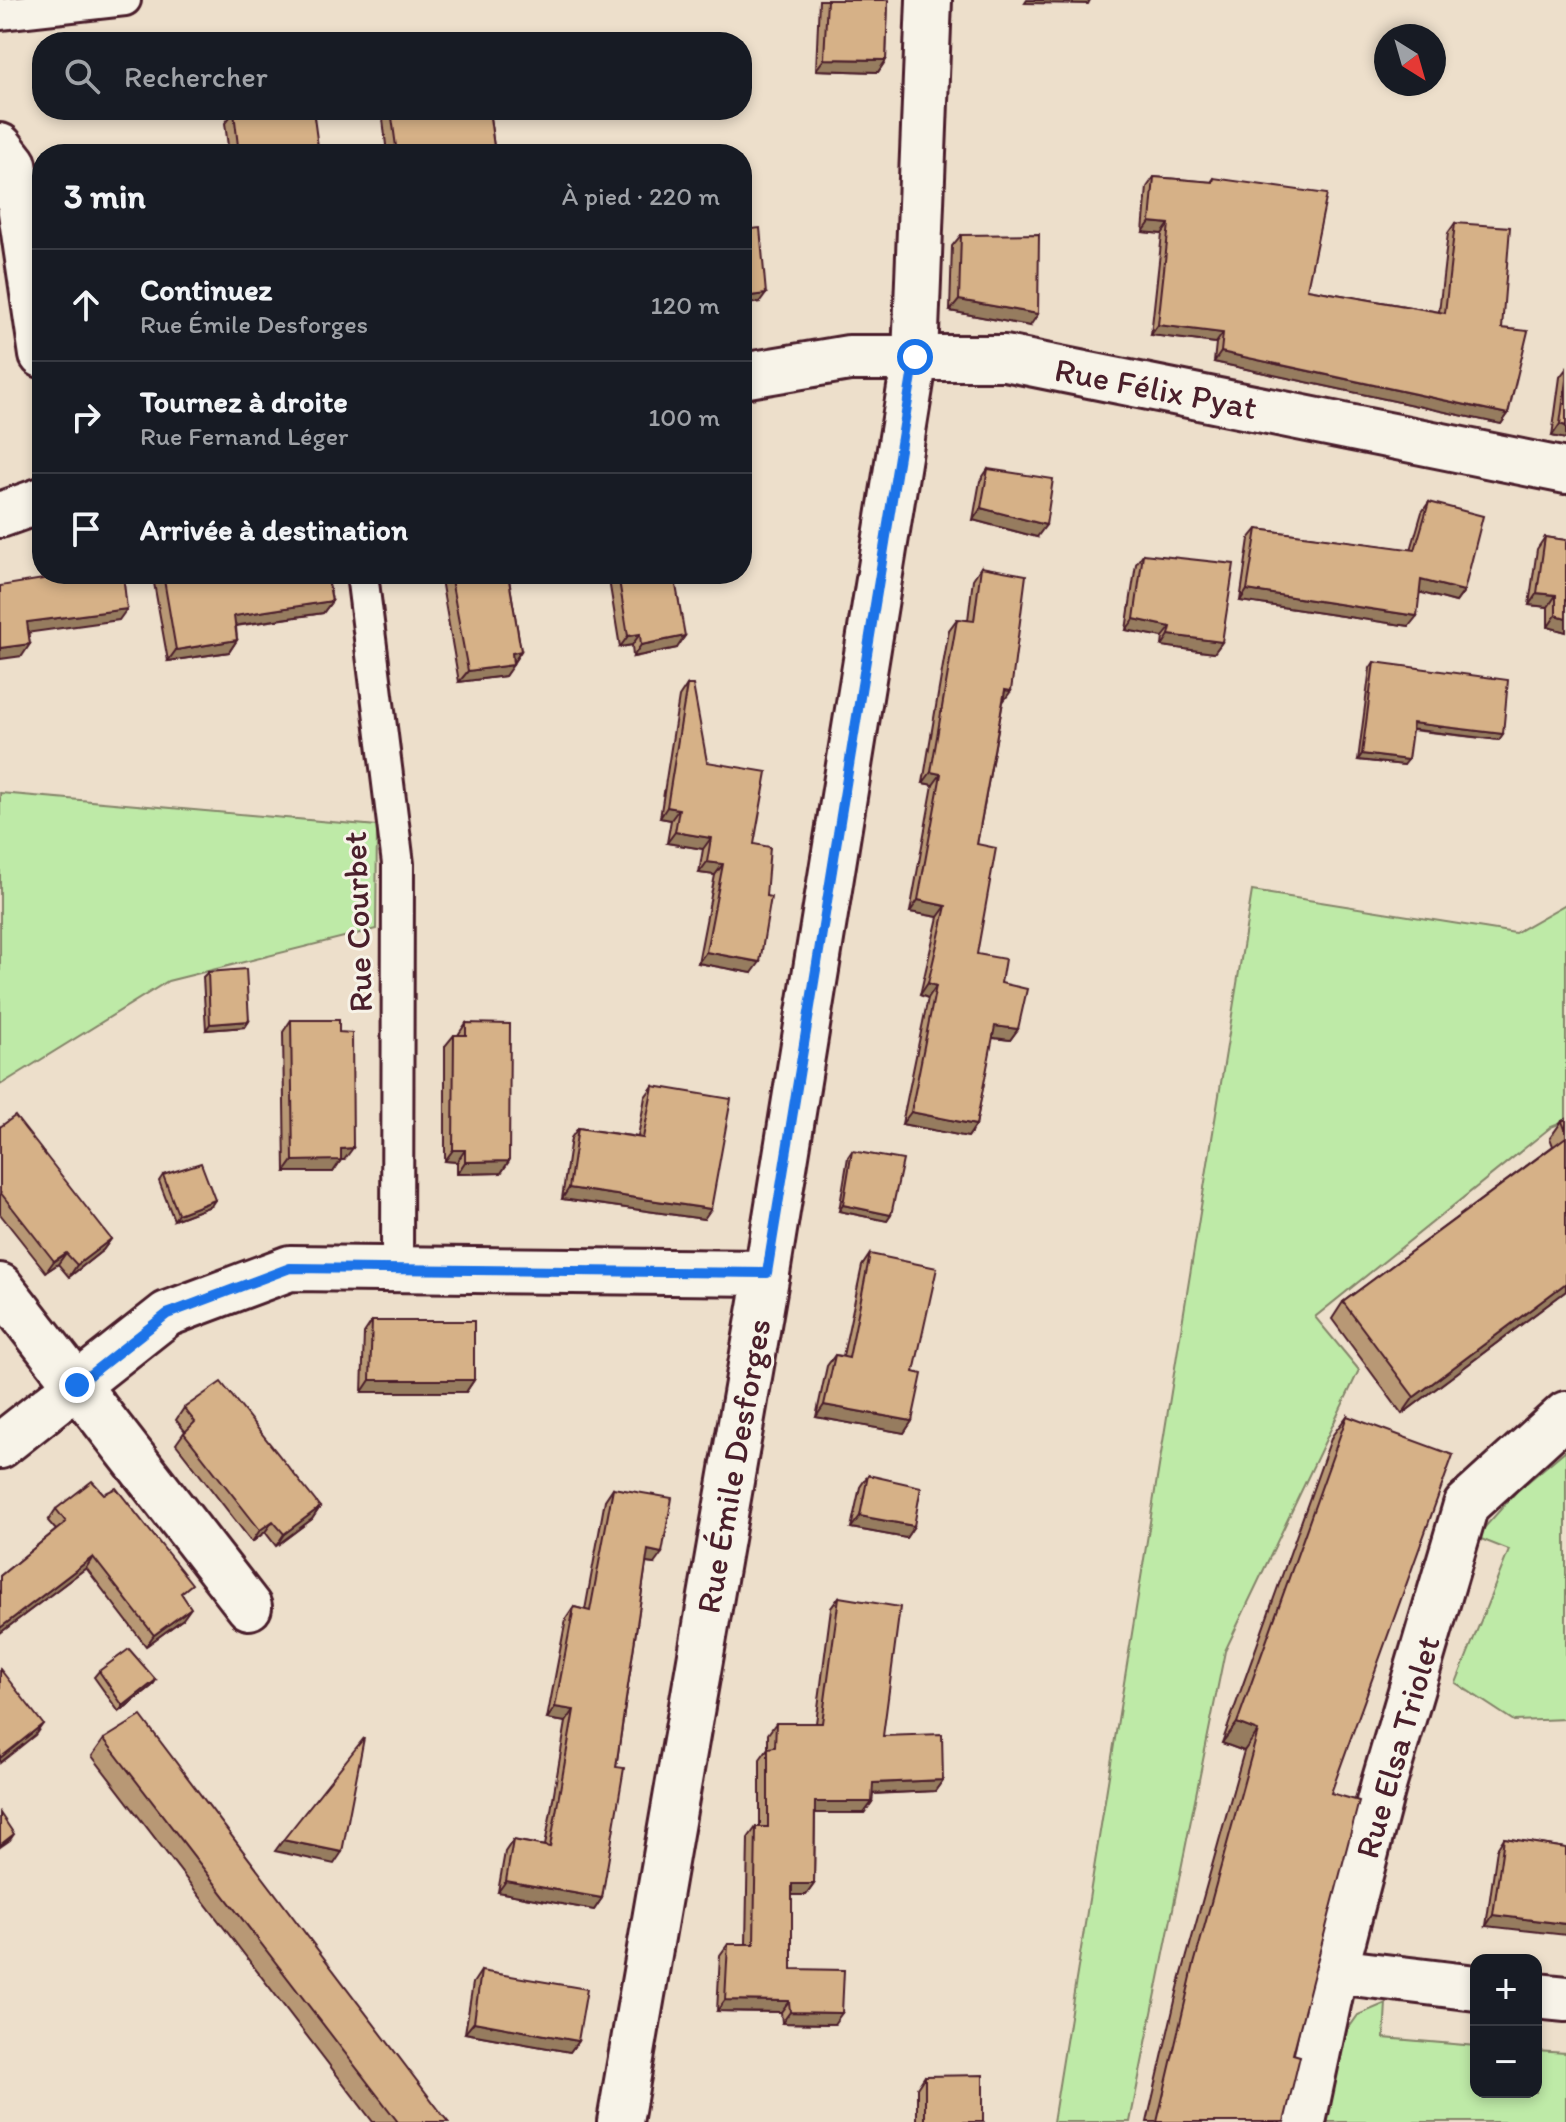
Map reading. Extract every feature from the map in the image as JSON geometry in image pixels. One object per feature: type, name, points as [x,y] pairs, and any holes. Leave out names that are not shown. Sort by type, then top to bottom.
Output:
[{"type":"street","name":"Rue Émile Desforges","points":[[620,2122],[767,1273],[915,357],[929,0]]},
{"type":"street","points":[[0,146],[14,164],[32,287]]},
{"type":"street","name":"Rue Félix Pyat","points":[[752,374],[849,358],[1005,358],[1566,471]]},
{"type":"street","points":[[0,515],[32,504]]},
{"type":"street","points":[[0,1446],[167,1314],[290,1268],[767,1273]]},
{"type":"street","points":[[0,1286],[249,1607]]},
{"type":"street","name":"Rue Elsa Triolet","points":[[1303,2122],[1335,1971],[1384,1783],[1466,1505],[1566,1414]]},
{"type":"street","points":[[1335,1971],[1470,1987]]},
{"type":"street","points":[[1542,1997],[1566,1999]]},
{"type":"lane","points":[[0,14],[125,0]]},
{"type":"lane","name":"Rue Courbet","points":[[363,584],[398,864],[397,1269]]},
{"type":"green space","points":[[0,793],[377,826],[376,929],[168,981],[0,1085]]},
{"type":"green space","points":[[1252,891],[1515,933],[1566,904],[1566,1121],[1551,1127],[1315,1317],[1359,1370],[1225,1651],[1130,2122],[1053,2122]]},
{"type":"green space","points":[[1566,1450],[1566,1719],[1514,1721],[1456,1683],[1509,1550],[1476,1537],[1517,1491]]},
{"type":"green space","points":[[1386,2003],[1384,2038],[1470,2045],[1470,2098],[1542,2098],[1542,2051],[1566,2053],[1566,2122],[1323,2122],[1341,2039],[1358,2015]]},
{"type":"building","points":[[827,0],[888,0],[886,60],[824,59]]},
{"type":"building","points":[[235,120],[314,120],[318,144],[238,144]]},
{"type":"building","points":[[392,120],[490,120],[494,144],[396,144]]},
{"type":"building","points":[[1154,177],[1213,182],[1214,178],[1327,194],[1307,289],[1445,313],[1455,223],[1510,227],[1502,328],[1528,331],[1508,414],[1221,352],[1223,333],[1158,325],[1169,224],[1150,222]]},
{"type":"building","points":[[760,228],[766,294],[752,296],[752,229]]},
{"type":"building","points":[[1039,234],[1038,314],[959,300],[961,235]]},
{"type":"building","points":[[1566,380],[1566,426],[1560,424]]},
{"type":"building","points":[[988,469],[1053,479],[1046,525],[981,508]]},
{"type":"building","points":[[1429,502],[1483,516],[1464,591],[1421,580],[1417,616],[1247,590],[1257,529],[1415,550]]},
{"type":"building","points":[[1545,537],[1566,540],[1566,618],[1556,615],[1556,595],[1537,593]]},
{"type":"building","points":[[1143,554],[1234,564],[1222,642],[1169,635],[1171,627],[1134,619]]},
{"type":"building","points":[[981,567],[1026,575],[1011,691],[1005,690],[977,844],[996,848],[977,954],[1005,959],[1001,983],[1027,989],[1018,1029],[995,1026],[976,1125],[911,1112],[936,986],[928,983],[946,906],[918,900],[941,774],[931,772],[957,619],[974,621]]},
{"type":"building","points":[[32,581],[32,584],[124,584],[127,609],[27,622],[30,644],[0,648],[0,586]]},
{"type":"building","points":[[165,584],[329,584],[332,601],[234,616],[237,640],[176,650]]},
{"type":"building","points":[[452,584],[510,584],[521,651],[512,653],[513,665],[468,671]]},
{"type":"building","points":[[620,584],[676,584],[685,636],[641,645],[640,634],[628,636]]},
{"type":"building","points":[[1374,662],[1508,680],[1503,734],[1413,723],[1408,760],[1362,754]]},
{"type":"building","points":[[687,685],[693,685],[707,762],[767,772],[754,844],[770,847],[766,896],[771,897],[760,962],[706,952],[723,864],[707,862],[711,838],[675,832],[679,809],[667,807]]},
{"type":"building","points":[[246,969],[249,1021],[210,1024],[208,972]]},
{"type":"building","points":[[291,1020],[339,1020],[339,1032],[352,1033],[353,1148],[341,1149],[341,1160],[293,1161]]},
{"type":"building","points":[[466,1023],[510,1024],[509,1161],[465,1162],[465,1150],[453,1150],[454,1035],[466,1035]]},
{"type":"building","points":[[653,1086],[731,1099],[711,1209],[569,1188],[578,1128],[643,1138]]},
{"type":"building","points":[[15,1116],[111,1239],[77,1265],[66,1253],[54,1261],[0,1192],[0,1127]]},
{"type":"building","points":[[1566,1137],[1566,1283],[1414,1397],[1343,1302]]},
{"type":"building","points":[[852,1151],[903,1160],[891,1215],[843,1205]]},
{"type":"building","points":[[201,1163],[215,1200],[178,1214],[163,1175]]},
{"type":"building","points":[[870,1254],[937,1268],[914,1372],[922,1374],[912,1421],[824,1405],[835,1355],[849,1358]]},
{"type":"building","points":[[372,1321],[474,1321],[474,1380],[370,1380]]},
{"type":"building","points":[[221,1382],[320,1507],[284,1534],[273,1521],[260,1530],[184,1433],[195,1422],[184,1408]]},
{"type":"building","points":[[1347,1416],[1453,1455],[1331,1793],[1359,1801],[1293,2054],[1300,2056],[1284,2122],[1157,2122],[1193,1968],[1258,1731],[1237,1723]]},
{"type":"building","points":[[868,1475],[921,1487],[914,1526],[860,1516]]},
{"type":"building","points":[[92,1481],[104,1494],[116,1488],[192,1584],[181,1593],[191,1608],[154,1635],[93,1557],[0,1628],[0,1576],[66,1522],[56,1509]]},
{"type":"building","points":[[613,1488],[672,1498],[662,1553],[648,1550],[616,1767],[624,1768],[602,1898],[506,1881],[513,1840],[550,1847],[574,1710],[555,1707],[574,1607],[590,1611]]},
{"type":"building","points":[[839,1597],[900,1607],[883,1736],[942,1734],[943,1780],[873,1783],[872,1802],[815,1802],[814,1884],[792,1884],[792,1969],[844,1970],[842,2013],[790,2012],[789,2001],[725,2000],[728,1944],[754,1944],[756,1827],[768,1827],[768,1748],[775,1747],[776,1723],[822,1723]]},
{"type":"building","points":[[129,1649],[156,1680],[123,1706],[99,1671]]},
{"type":"building","points":[[0,1669],[43,1724],[0,1758]]},
{"type":"building","points":[[141,1716],[448,2122],[398,2122],[104,1739]]},
{"type":"building","points":[[364,1738],[342,1852],[283,1840]]},
{"type":"building","points":[[0,1813],[14,1834],[0,1845]]},
{"type":"building","points":[[1504,1838],[1566,1848],[1566,1924],[1493,1915]]},
{"type":"building","points":[[481,1971],[587,1989],[578,2041],[474,2022]]},
{"type":"building","points":[[983,2075],[983,2122],[925,2122],[925,2076]]},
{"type":"route","points":[[77,1385],[167,1314],[290,1268],[767,1273],[915,357]]}]
